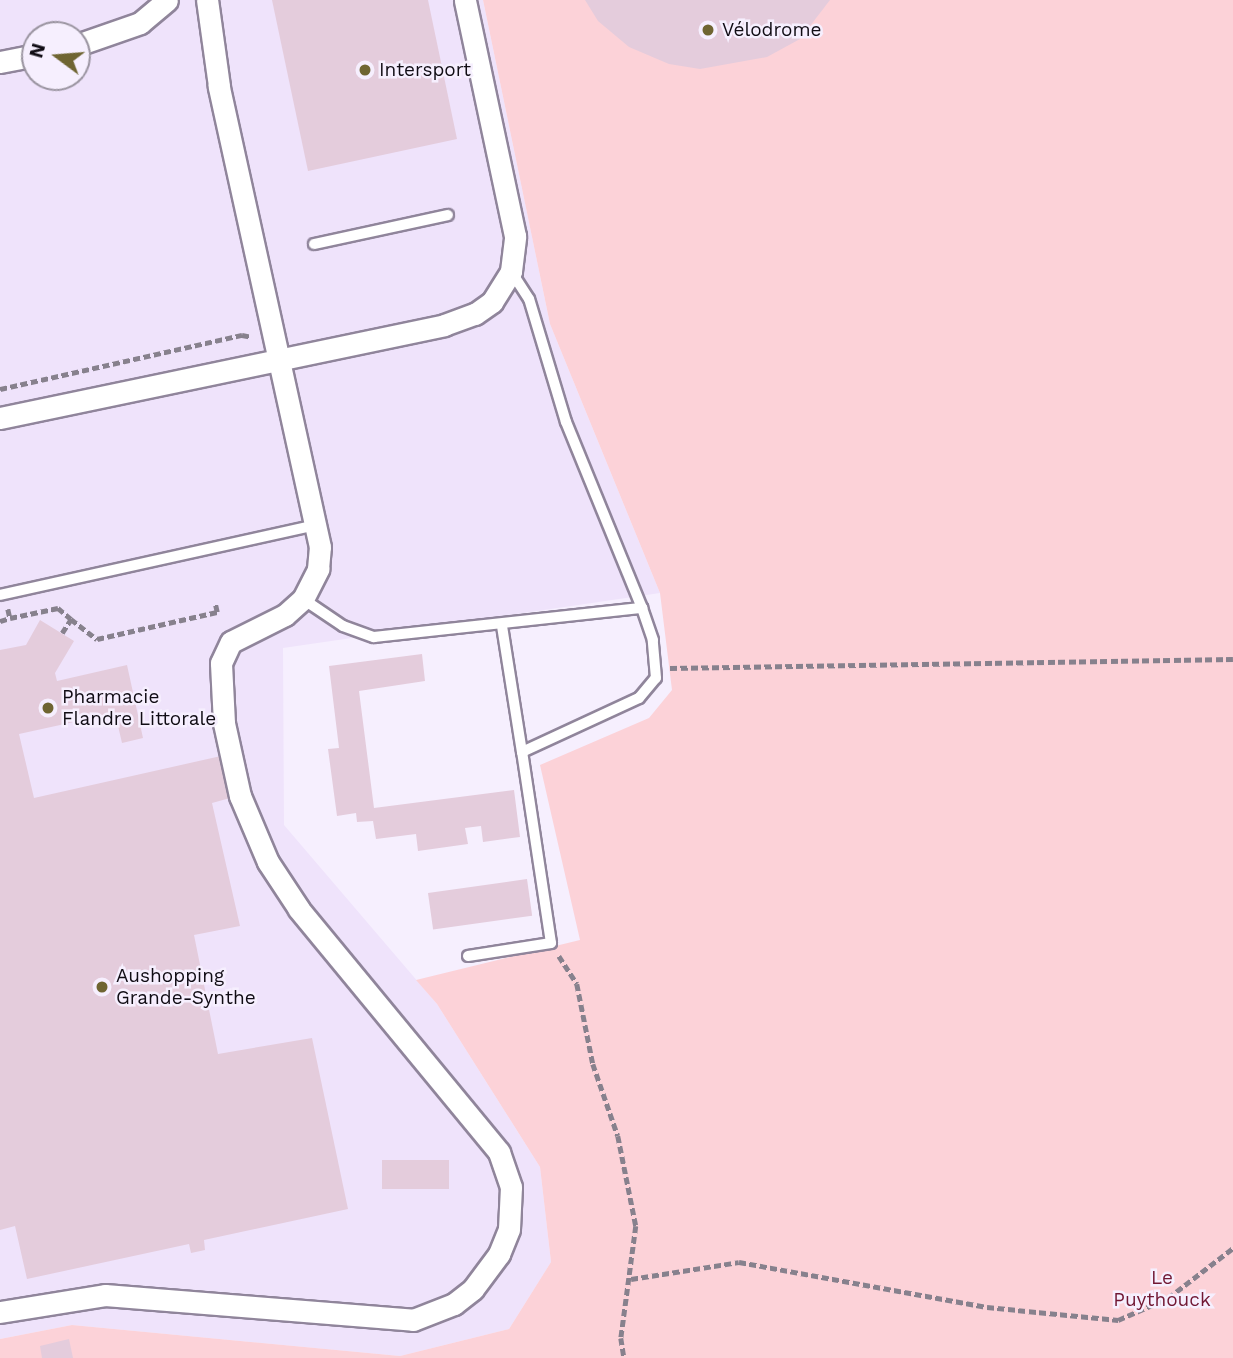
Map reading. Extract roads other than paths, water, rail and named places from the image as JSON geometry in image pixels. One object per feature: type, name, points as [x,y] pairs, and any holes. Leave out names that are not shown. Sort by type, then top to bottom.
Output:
[{"type":"street","points":[[91,40],[141,23],[167,0]]},
{"type":"street","points":[[0,1312],[105,1295],[413,1320],[464,1297],[491,1268],[505,1241],[512,1201],[499,1152],[299,909],[268,862],[244,810],[223,723],[221,663],[231,642],[285,615],[303,598],[318,569],[316,524],[219,86],[207,0]]},
{"type":"street","points":[[0,418],[276,348],[466,318],[492,302],[511,271],[514,225],[465,0]]},
{"type":"street","points":[[0,62],[21,58]]},
{"type":"lane","points":[[314,244],[448,215]]},
{"type":"lane","points":[[511,271],[529,299],[566,422],[642,608],[657,668],[653,685],[639,698],[522,752]]},
{"type":"lane","points":[[0,595],[316,524]]},
{"type":"lane","points":[[303,598],[342,626],[374,637],[502,626],[642,608]]},
{"type":"lane","points":[[468,956],[551,943],[502,626]]},
{"type":"place","name":"Vélodrome","points":[[708,30]]},
{"type":"place","name":"Intersport","points":[[365,70]]},
{"type":"place","name":"Pharmacie Flandre Littorale","points":[[48,708]]},
{"type":"place","name":"Aushopping Grande-Synthe","points":[[102,987]]},
{"type":"park label","name":"Le Puythouck","points":[[1162,1289]]}]
